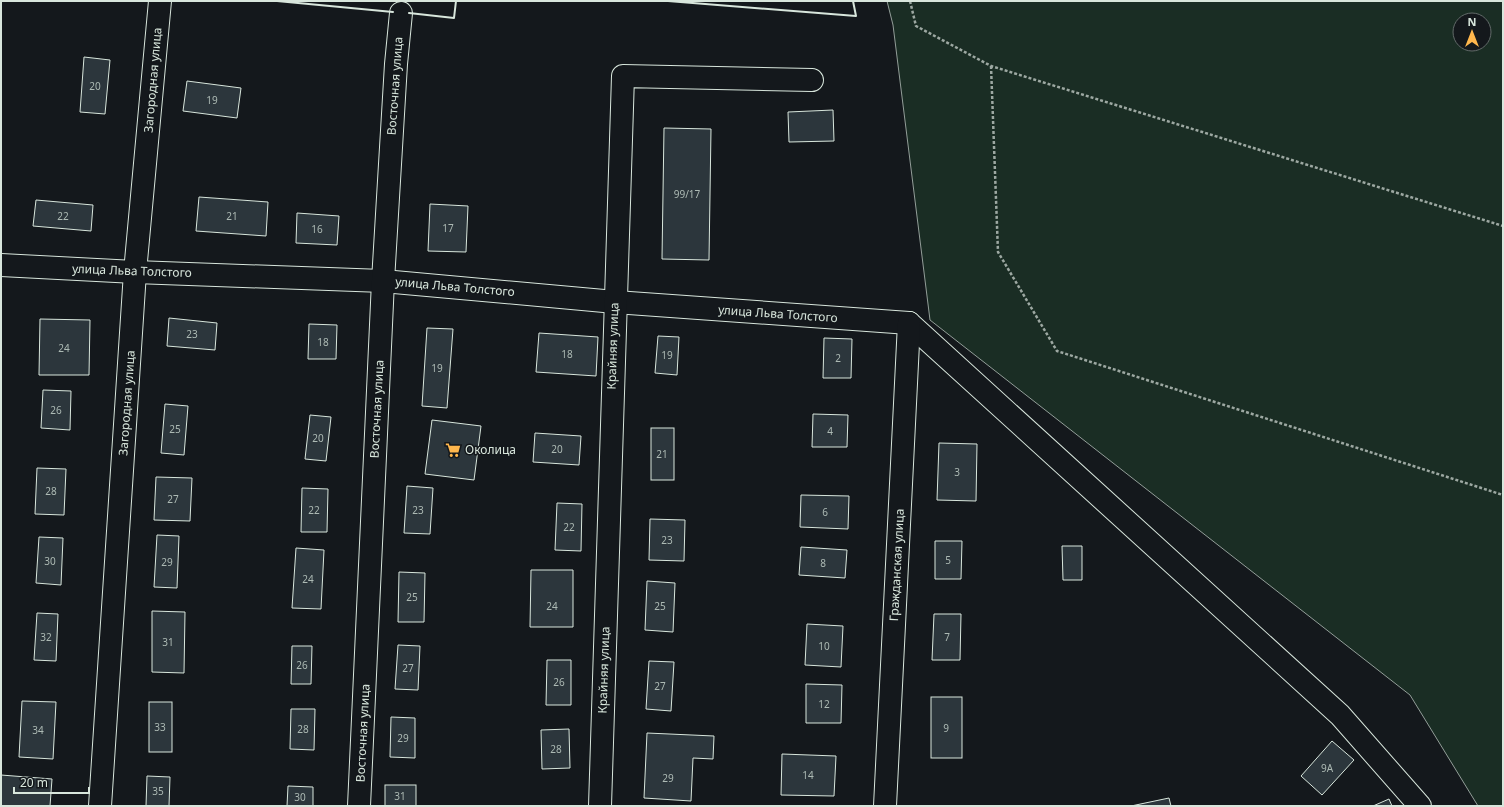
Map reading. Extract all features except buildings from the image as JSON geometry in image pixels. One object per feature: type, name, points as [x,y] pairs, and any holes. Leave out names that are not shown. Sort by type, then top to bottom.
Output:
[{"type":"street","name":"Загородная улица","points":[[100,806],[135,272],[160,1]]},
{"type":"street","name":"Восточная улица","points":[[360,806],[383,280],[396,64],[401,12]]},
{"type":"street","name":"Крайняя улица","points":[[600,806],[623,76],[812,80]]},
{"type":"street","name":"улица Льва Толстого","points":[[1,265],[135,272],[383,280],[615,302],[909,323]]},
{"type":"street","name":"Гражданская улица","points":[[885,806],[909,323]]},
{"type":"street","points":[[909,323],[1340,715],[1420,806]]},
{"type":"path","points":[[910,1],[916,26],[991,66],[1503,226]]},
{"type":"path","points":[[991,66],[998,252],[1057,351],[1503,495]]},
{"type":"green space","points":[[887,1],[1503,1],[1503,806],[1478,806],[1410,695],[930,320],[893,25]]},
{"type":"wall","points":[[277,1],[393,12]]},
{"type":"wall","points":[[409,13],[454,18],[456,1]]},
{"type":"wall","points":[[668,1],[856,16],[853,1]]},
{"type":"place","name":"Околица","points":[[453,450]]}]
